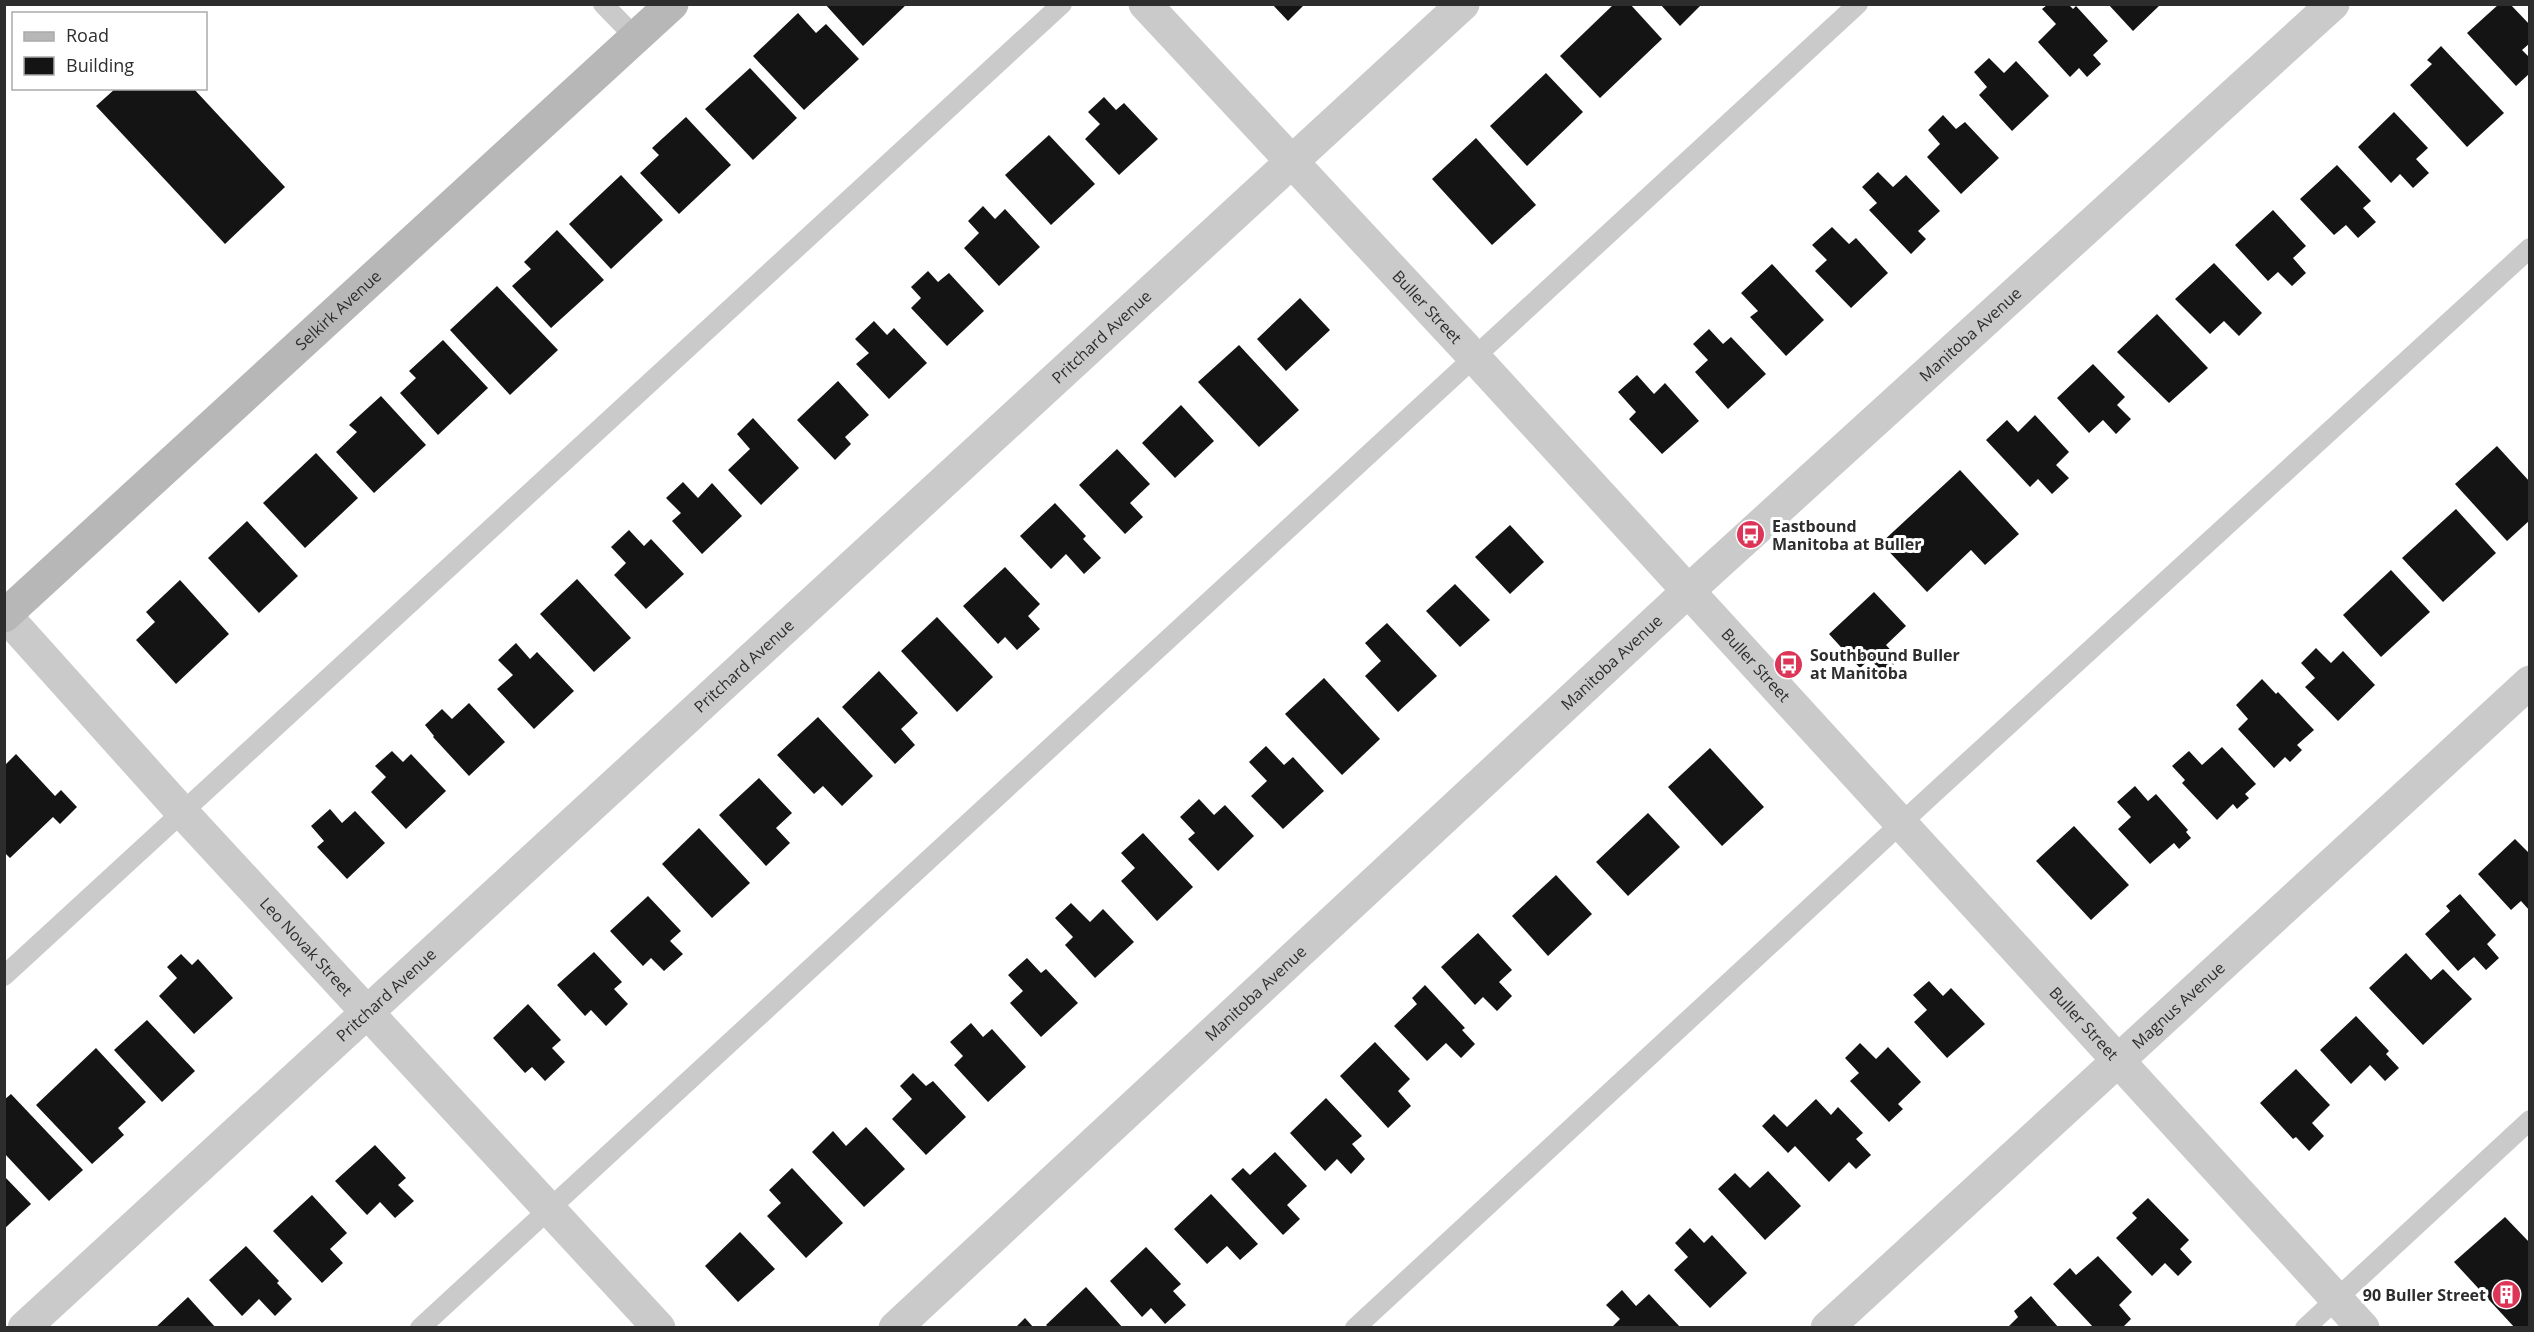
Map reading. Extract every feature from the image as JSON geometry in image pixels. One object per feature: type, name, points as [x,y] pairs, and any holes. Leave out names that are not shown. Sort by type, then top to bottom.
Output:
[{"type":"street","name":"Selkirk Avenue","points":[[5,616],[672,4]]},
{"type":"street","name":"Buller Street","points":[[1145,4],[1474,357],[2363,1328]]},
{"type":"street","name":"Pritchard Avenue","points":[[24,1328],[1463,4]]},
{"type":"street","name":"Manitoba Avenue","points":[[895,1328],[1687,592],[2333,4]]},
{"type":"street","name":"Leo Novak Street","points":[[5,616],[182,812],[659,1328]]},
{"type":"street","name":"Magnus Avenue","points":[[1827,1328],[2529,682]]},
{"type":"lane","points":[[603,4],[636,38]]},
{"type":"lane","points":[[4,976],[1062,4]]},
{"type":"lane","points":[[420,1328],[1858,4]]},
{"type":"lane","points":[[1355,1328],[1900,824],[2529,248]]},
{"type":"lane","points":[[2305,1328],[2529,1120]]},
{"type":"building","points":[[825,4],[907,4],[863,46]]},
{"type":"building","points":[[1272,4],[1305,4],[1288,21]]},
{"type":"building","points":[[1614,4],[1630,4],[1662,39],[1600,98],[1560,56]]},
{"type":"building","points":[[1660,4],[1702,4],[1680,26]]},
{"type":"building","points":[[2108,4],[2161,4],[2133,31]]},
{"type":"building","points":[[2499,4],[2510,4],[2530,25],[2530,43],[2522,50],[2530,58],[2530,73],[2516,86],[2467,33]]},
{"type":"building","points":[[2047,5],[2069,5],[2073,9],[2076,6],[2108,41],[2093,55],[2101,64],[2087,77],[2079,68],[2070,77],[2038,42],[2056,24],[2042,9]]},
{"type":"building","points":[[798,13],[816,33],[826,24],[859,59],[804,110],[753,56]]},
{"type":"building","points":[[2441,46],[2504,113],[2467,147],[2410,85],[2432,64],[2427,60]]},
{"type":"building","points":[[1989,58],[2004,73],[2016,61],[2049,96],[2012,131],[1979,95],[1987,87],[1974,72]]},
{"type":"building","points":[[750,68],[797,118],[753,160],[705,109]]},
{"type":"building","points":[[1546,73],[1583,112],[1527,166],[1490,126]]},
{"type":"building","points":[[114,90],[195,90],[285,187],[225,244],[96,106]]},
{"type":"building","points":[[1104,97],[1116,110],[1124,103],[1158,139],[1119,175],[1085,139],[1100,124],[1088,112]]},
{"type":"building","points":[[2394,112],[2428,148],[2416,159],[2429,173],[2413,188],[2400,174],[2391,183],[2358,147]]},
{"type":"building","points":[[1943,115],[1956,129],[1965,122],[1999,158],[1961,194],[1927,157],[1940,144],[1928,130]]},
{"type":"building","points":[[686,117],[731,165],[679,214],[640,173],[659,155],[652,148]]},
{"type":"building","points":[[1049,135],[1095,184],[1051,225],[1005,175]]},
{"type":"building","points":[[1476,138],[1536,205],[1492,245],[1432,179]]},
{"type":"building","points":[[2337,165],[2371,201],[2363,208],[2376,222],[2358,238],[2346,225],[2334,235],[2300,199]]},
{"type":"building","points":[[1878,172],[1893,187],[1906,175],[1940,211],[1918,231],[1926,239],[1911,254],[1869,210],[1877,203],[1862,187]]},
{"type":"building","points":[[621,175],[663,220],[611,269],[569,224]]},
{"type":"building","points":[[983,206],[995,219],[1005,209],[1040,247],[999,286],[964,248],[979,233],[968,221]]},
{"type":"building","points":[[2273,210],[2306,246],[2293,258],[2306,273],[2292,286],[2278,272],[2268,281],[2235,245]]},
{"type":"building","points":[[1832,227],[1849,244],[1856,238],[1888,273],[1851,308],[1815,271],[1827,260],[1812,245]]},
{"type":"building","points":[[557,230],[604,280],[551,328],[512,286],[531,269],[524,262]]},
{"type":"building","points":[[2214,263],[2262,313],[2239,336],[2224,321],[2210,334],[2175,299]]},
{"type":"building","points":[[1772,264],[1824,320],[1786,356],[1750,317],[1758,311],[1741,293]]},
{"type":"building","points":[[928,271],[938,282],[949,273],[984,311],[947,346],[911,308],[921,298],[911,287]]},
{"type":"building","points":[[497,286],[558,350],[510,395],[450,330]]},
{"type":"building","points":[[1300,298],[1330,330],[1286,371],[1257,339]]},
{"type":"building","points":[[2157,314],[2208,368],[2169,403],[2117,352]]},
{"type":"building","points":[[874,321],[887,335],[894,328],[927,363],[889,399],[856,364],[869,353],[855,339]]},
{"type":"building","points":[[1709,329],[1723,344],[1731,337],[1766,374],[1728,409],[1695,372],[1708,360],[1693,344]]},
{"type":"building","points":[[443,340],[488,388],[438,435],[400,393],[416,378],[409,371]]},
{"type":"building","points":[[1239,345],[1299,410],[1259,447],[1198,382]]},
{"type":"building","points":[[2093,364],[2125,397],[2117,405],[2131,419],[2116,434],[2103,420],[2089,433],[2057,398]]},
{"type":"building","points":[[1637,375],[1654,394],[1665,383],[1699,421],[1662,454],[1629,419],[1636,412],[1618,392]]},
{"type":"building","points":[[838,381],[869,415],[845,437],[851,444],[835,460],[797,420]]},
{"type":"building","points":[[381,396],[426,445],[374,493],[336,452],[357,432],[349,425]]},
{"type":"building","points":[[1181,405],[1214,441],[1175,478],[1142,443]]},
{"type":"building","points":[[2035,415],[2069,452],[2056,465],[2069,478],[2052,494],[2038,479],[2030,487],[1986,440],[2007,420],[2018,432]]},
{"type":"building","points":[[753,418],[799,468],[761,505],[728,470],[750,449],[737,434]]},
{"type":"building","points":[[2497,446],[2530,482],[2530,520],[2507,541],[2455,484]]},
{"type":"building","points":[[1117,449],[1150,484],[1130,503],[1143,517],[1125,534],[1079,485]]},
{"type":"building","points":[[316,453],[358,498],[305,548],[263,503]]},
{"type":"building","points":[[1960,470],[2019,534],[1985,565],[1971,550],[1927,592],[1881,543]]},
{"type":"building","points":[[683,482],[698,498],[712,483],[742,516],[702,554],[672,521],[681,513],[666,498]]},
{"type":"building","points":[[1055,503],[1086,536],[1083,539],[1101,558],[1084,574],[1066,554],[1051,569],[1020,536]]},
{"type":"building","points":[[2456,509],[2496,553],[2443,602],[2402,558]]},
{"type":"building","points":[[247,521],[298,576],[259,613],[208,558]]},
{"type":"building","points":[[1510,525],[1544,562],[1510,594],[1475,557]]},
{"type":"building","points":[[629,530],[644,546],[651,539],[684,574],[646,609],[614,575],[626,563],[611,547]]},
{"type":"building","points":[[1005,567],[1040,604],[1028,616],[1040,629],[1017,650],[1005,637],[998,644],[963,606]]},
{"type":"building","points":[[2391,570],[2430,612],[2381,657],[2343,615]]},
{"type":"building","points":[[577,579],[631,638],[594,672],[540,614]]},
{"type":"building","points":[[180,580],[229,634],[176,684],[136,640],[155,622],[146,612]]},
{"type":"building","points":[[1455,584],[1490,620],[1460,647],[1426,611]]},
{"type":"building","points":[[1874,592],[1906,626],[1886,645],[1899,659],[1884,674],[1870,659],[1860,668],[1829,634]]},
{"type":"building","points":[[937,617],[993,677],[957,712],[901,651]]},
{"type":"building","points":[[1387,623],[1437,676],[1398,712],[1365,676],[1381,661],[1365,643]]},
{"type":"building","points":[[516,643],[530,659],[537,652],[574,691],[534,729],[497,689],[513,675],[498,660]]},
{"type":"building","points":[[2316,648],[2331,663],[2343,651],[2375,685],[2338,721],[2305,687],[2315,678],[2301,663]]},
{"type":"building","points":[[879,671],[918,713],[901,729],[915,745],[895,764],[842,707]]},
{"type":"building","points":[[1324,678],[1380,739],[1342,775],[1285,714]]},
{"type":"building","points":[[2262,679],[2276,694],[2278,692],[2314,730],[2297,745],[2302,750],[2290,762],[2285,757],[2274,768],[2238,729],[2248,719],[2236,705]]},
{"type":"building","points":[[469,703],[505,742],[469,776],[425,725],[442,709],[452,719]]},
{"type":"building","points":[[818,717],[873,776],[842,806],[823,786],[814,794],[777,755]]},
{"type":"building","points":[[1266,746],[1284,765],[1293,757],[1324,791],[1283,829],[1251,796],[1267,781],[1249,762]]},
{"type":"building","points":[[2222,747],[2256,784],[2245,794],[2249,798],[2237,809],[2233,804],[2217,820],[2182,783],[2185,780],[2172,766],[2189,751],[2202,765]]},
{"type":"building","points":[[1710,748],[1764,807],[1722,846],[1668,787]]},
{"type":"building","points":[[392,751],[403,762],[411,754],[446,791],[406,829],[371,792],[386,777],[375,766]]},
{"type":"building","points":[[16,754],[55,796],[61,790],[77,807],[60,824],[53,817],[10,858],[4,852],[4,766]]},
{"type":"building","points":[[759,778],[792,813],[776,828],[790,843],[766,866],[719,815]]},
{"type":"building","points":[[2135,786],[2148,801],[2156,794],[2188,830],[2186,832],[2191,838],[2179,849],[2174,843],[2150,864],[2118,829],[2131,817],[2117,802]]},
{"type":"building","points":[[1199,799],[1214,815],[1225,805],[1254,836],[1218,871],[1188,839],[1195,833],[1180,817]]},
{"type":"building","points":[[330,809],[342,823],[355,811],[385,843],[347,879],[317,847],[324,841],[311,826]]},
{"type":"building","points":[[1648,813],[1680,847],[1628,896],[1596,862]]},
{"type":"building","points":[[2074,826],[2129,885],[2091,920],[2036,861]]},
{"type":"building","points":[[699,828],[750,883],[712,918],[662,864]]},
{"type":"building","points":[[1143,833],[1193,887],[1157,921],[1121,881],[1135,868],[1121,853]]},
{"type":"building","points":[[2515,839],[2530,854],[2530,911],[2521,901],[2511,910],[2478,874]]},
{"type":"building","points":[[1556,875],[1592,914],[1548,956],[1512,916]]},
{"type":"building","points":[[2460,894],[2496,935],[2487,944],[2499,958],[2486,970],[2474,957],[2458,971],[2425,934],[2450,911],[2446,906]]},
{"type":"building","points":[[648,896],[681,931],[670,941],[683,954],[664,971],[651,958],[643,966],[610,931]]},
{"type":"building","points":[[1071,903],[1090,922],[1103,909],[1134,942],[1095,978],[1065,945],[1073,937],[1055,918]]},
{"type":"building","points":[[1478,933],[1512,970],[1499,982],[1512,996],[1497,1011],[1483,997],[1475,1005],[1441,967]]},
{"type":"building","points":[[594,952],[622,982],[614,989],[628,1004],[606,1026],[591,1010],[585,1016],[557,985]]},
{"type":"building","points":[[2406,953],[2431,980],[2443,969],[2472,999],[2423,1045],[2369,988]]},
{"type":"building","points":[[181,954],[192,965],[198,959],[233,998],[194,1034],[159,996],[177,978],[167,967]]},
{"type":"building","points":[[1027,958],[1041,973],[1046,969],[1078,1003],[1041,1037],[1010,1003],[1023,991],[1008,975]]},
{"type":"building","points":[[1929,981],[1943,996],[1951,988],[1985,1024],[1947,1058],[1914,1022],[1927,1010],[1913,995]]},
{"type":"building","points":[[1425,985],[1465,1028],[1462,1030],[1475,1044],[1461,1058],[1446,1043],[1427,1061],[1394,1026],[1417,1004],[1412,998]]},
{"type":"building","points":[[528,1004],[561,1040],[552,1048],[565,1062],[545,1081],[532,1067],[525,1073],[493,1038]]},
{"type":"building","points":[[2356,1016],[2389,1051],[2386,1054],[2399,1068],[2385,1081],[2370,1065],[2351,1084],[2320,1050]]},
{"type":"building","points":[[147,1020],[195,1071],[162,1102],[114,1050]]},
{"type":"building","points":[[971,1023],[983,1037],[992,1029],[1026,1067],[988,1102],[954,1065],[963,1056],[950,1042]]},
{"type":"building","points":[[1375,1042],[1410,1079],[1398,1091],[1411,1106],[1388,1128],[1340,1076]]},
{"type":"building","points":[[1860,1043],[1876,1059],[1888,1047],[1921,1082],[1898,1104],[1903,1109],[1889,1122],[1850,1081],[1859,1073],[1845,1058]]},
{"type":"building","points":[[96,1048],[146,1102],[118,1128],[124,1135],[92,1164],[36,1105]]},
{"type":"building","points":[[2296,1069],[2330,1105],[2312,1123],[2324,1136],[2309,1151],[2296,1137],[2293,1139],[2260,1103]]},
{"type":"building","points":[[913,1073],[926,1086],[933,1081],[966,1117],[926,1155],[892,1119],[912,1099],[900,1086]]},
{"type":"building","points":[[11,1094],[83,1170],[49,1201],[4,1153],[4,1100]]},
{"type":"building","points":[[1326,1098],[1362,1136],[1352,1144],[1365,1159],[1351,1174],[1337,1159],[1325,1171],[1290,1133]]},
{"type":"building","points":[[1816,1099],[1831,1115],[1838,1107],[1863,1133],[1856,1139],[1871,1155],[1856,1169],[1849,1162],[1829,1182],[1795,1146],[1788,1153],[1762,1126],[1774,1114],[1787,1127]]},
{"type":"building","points":[[866,1127],[905,1169],[864,1207],[812,1152],[833,1131],[846,1146]]},
{"type":"building","points":[[375,1145],[406,1178],[398,1185],[414,1201],[395,1218],[380,1202],[367,1215],[335,1181]]},
{"type":"building","points":[[1275,1152],[1307,1186],[1287,1205],[1300,1219],[1283,1235],[1231,1179],[1243,1168],[1250,1175]]},
{"type":"building","points":[[792,1168],[843,1223],[806,1258],[767,1216],[781,1203],[769,1190]]},
{"type":"building","points":[[1768,1171],[1801,1206],[1765,1240],[1718,1189],[1735,1173],[1750,1188]]},
{"type":"building","points":[[4,1176],[31,1204],[4,1229]]},
{"type":"building","points":[[1211,1194],[1258,1244],[1240,1260],[1227,1246],[1207,1264],[1174,1229]]},
{"type":"building","points":[[312,1195],[347,1233],[330,1249],[343,1263],[322,1283],[273,1231]]},
{"type":"building","points":[[2148,1198],[2189,1240],[2180,1249],[2192,1262],[2178,1276],[2165,1263],[2152,1276],[2116,1238],[2137,1218],[2132,1213]]},
{"type":"building","name":"90 Buller Street","points":[[2505,1217],[2530,1243],[2530,1328],[2515,1328],[2454,1262]]},
{"type":"building","points":[[1690,1228],[1704,1243],[1712,1235],[1747,1273],[1710,1308],[1674,1270],[1688,1257],[1675,1243]]},
{"type":"building","points":[[740,1232],[775,1269],[738,1302],[705,1266]]},
{"type":"building","points":[[246,1246],[279,1281],[277,1283],[292,1299],[275,1316],[259,1299],[242,1316],[209,1280]]},
{"type":"building","points":[[1146,1247],[1181,1284],[1173,1291],[1186,1305],[1165,1324],[1151,1308],[1142,1317],[1110,1281]]},
{"type":"building","points":[[2098,1256],[2132,1292],[2119,1305],[2131,1319],[2122,1328],[2094,1328],[2053,1284],[2070,1268],[2076,1275]]},
{"type":"building","points":[[1086,1287],[1123,1328],[1049,1328],[1046,1325]]},
{"type":"building","points":[[1622,1290],[1636,1306],[1649,1294],[1681,1328],[1611,1328],[1620,1319],[1606,1305]]},
{"type":"building","points":[[2031,1296],[2059,1328],[2007,1328],[2018,1317],[2014,1311]]},
{"type":"building","points":[[188,1297],[216,1328],[155,1328]]},
{"type":"building","points":[[1025,1318],[1034,1328],[1015,1328]]},
{"type":"place","name":"Eastbound Manitoba at Buller","points":[[1751,535]]},
{"type":"place","name":"Southbound Buller at Manitoba","points":[[1789,664]]},
{"type":"place","name":"90 Buller Street","points":[[2507,1295]]}]
